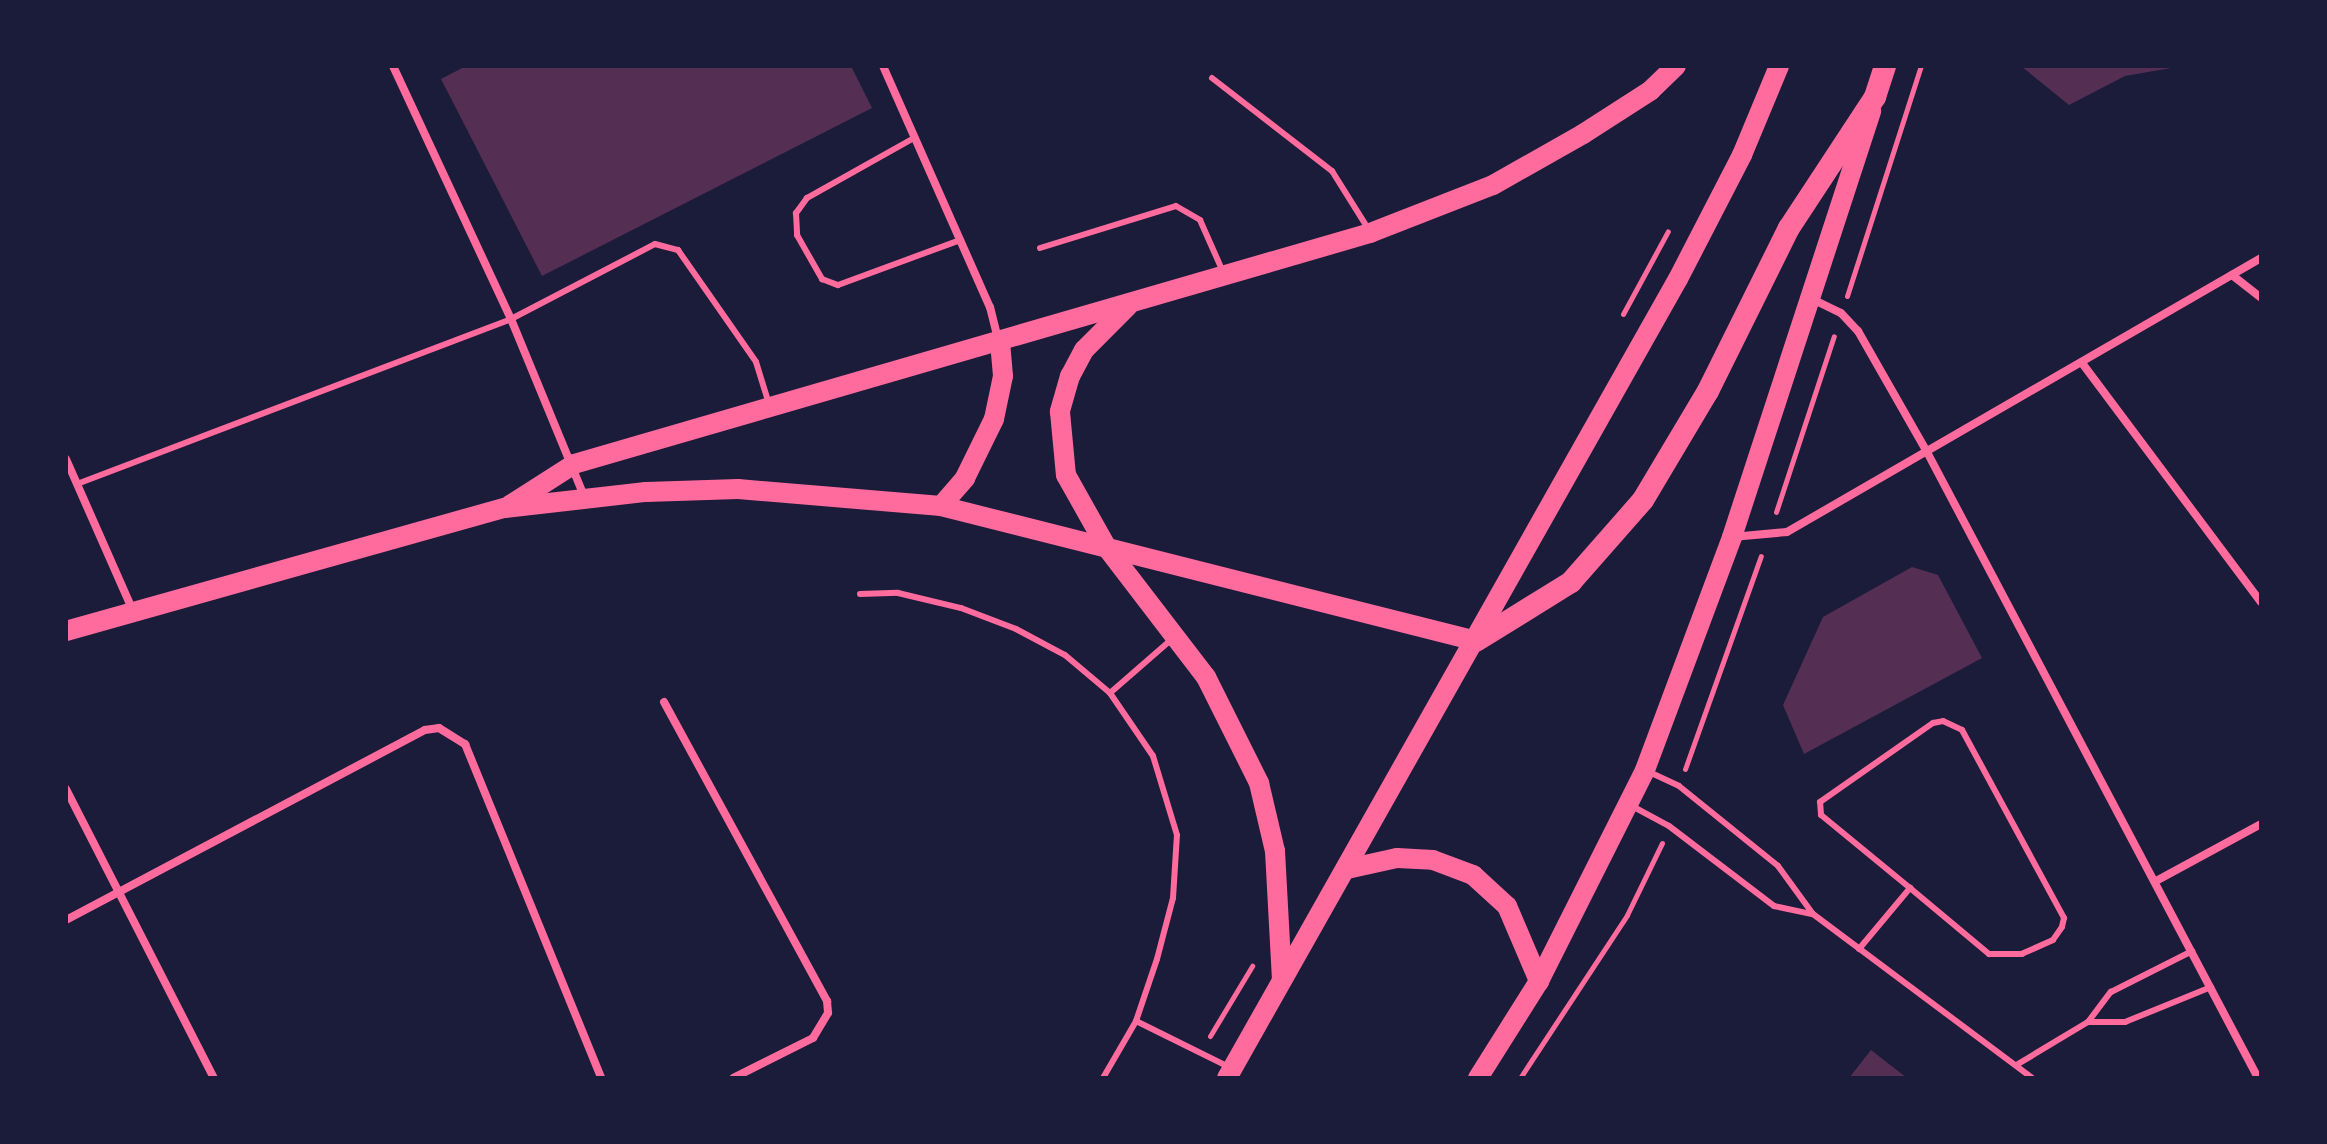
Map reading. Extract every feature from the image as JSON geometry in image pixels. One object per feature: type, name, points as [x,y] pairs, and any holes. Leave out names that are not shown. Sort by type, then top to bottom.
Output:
[{"type":"highway","points":[[1476,641],[1571,582],[1643,500],[1708,391],[1789,228],[1875,97],[1885,66]]},
{"type":"main road","points":[[505,508],[574,464],[1226,279],[1370,233],[1493,185],[1596,126],[1676,66]]},
{"type":"main road","points":[[1231,1075],[1282,979],[1476,641],[1678,279],[1742,155],[1779,66]]},
{"type":"main road","points":[[1478,1078],[1539,981],[1645,770],[1732,537],[1875,97]]},
{"type":"main road","points":[[1129,305],[1084,350],[1060,412],[1066,475],[1107,548],[1212,688],[1259,783],[1275,851],[1282,979]]},
{"type":"main road","points":[[941,506],[965,478],[994,419],[1003,376],[1000,343]]},
{"type":"main road","points":[[66,631],[505,508],[738,489],[941,506],[1476,641]]},
{"type":"main road","points":[[1347,869],[1397,858],[1433,860],[1473,875],[1507,906],[1539,981]]},
{"type":"street","points":[[393,66],[511,319],[574,464],[585,500]]},
{"type":"street","points":[[883,66],[960,240],[1000,343]]},
{"type":"street","points":[[1732,537],[1787,532],[2261,258]]},
{"type":"street","points":[[2232,275],[2261,298]]},
{"type":"street","points":[[1809,298],[1841,313],[1858,331],[1927,452],[2258,1078]]},
{"type":"street","points":[[2082,363],[2261,602]]},
{"type":"street","points":[[66,459],[134,612]]},
{"type":"street","points":[[664,702],[818,982],[828,1013],[813,1038],[733,1078]]},
{"type":"street","points":[[66,920],[425,730],[453,733],[465,744],[601,1078]]},
{"type":"street","points":[[66,789],[214,1078]]},
{"type":"street","points":[[2156,881],[2261,824]]},
{"type":"lane","points":[[1212,78],[1332,171],[1370,233]]},
{"type":"lane","points":[[914,138],[807,198],[796,213],[797,235],[822,279],[838,285],[960,240]]},
{"type":"lane","points":[[1040,248],[1176,206],[1200,220],[1226,279]]},
{"type":"lane","points":[[77,484],[511,319],[655,244],[669,244],[678,250],[756,362],[771,409]]},
{"type":"lane","points":[[860,594],[898,593],[1002,624],[1065,655],[1110,693],[1153,756],[1177,835],[1173,898],[1136,1021],[1103,1078]]},
{"type":"lane","points":[[1110,693],[1174,637]]},
{"type":"lane","points":[[1943,721],[1962,730],[2064,918],[2062,927],[2053,940],[2022,954],[1989,954],[1910,888],[1821,815],[1819,806],[1823,796],[1933,723],[1943,721]]},
{"type":"lane","points":[[1645,770],[1679,786],[1778,866],[1813,914],[2018,1064],[2032,1078]]},
{"type":"lane","points":[[1630,805],[1669,826],[1774,906],[1813,914]]},
{"type":"lane","points":[[1859,949],[1910,888]]},
{"type":"lane","points":[[2018,1064],[2088,1022],[2111,992],[2192,951]]},
{"type":"lane","points":[[2088,1022],[2125,1022],[2211,987]]},
{"type":"lane","points":[[1136,1021],[1231,1075]]},
{"type":"building","points":[[466,66],[851,66],[872,108],[542,276],[441,79]]},
{"type":"building","points":[[2021,66],[2171,68],[2125,76],[2069,105]]},
{"type":"building","points":[[1912,567],[1938,575],[1982,658],[1804,754],[1783,705],[1823,617]]},
{"type":"building","points":[[1871,1050],[1907,1078],[1849,1078]]}]
